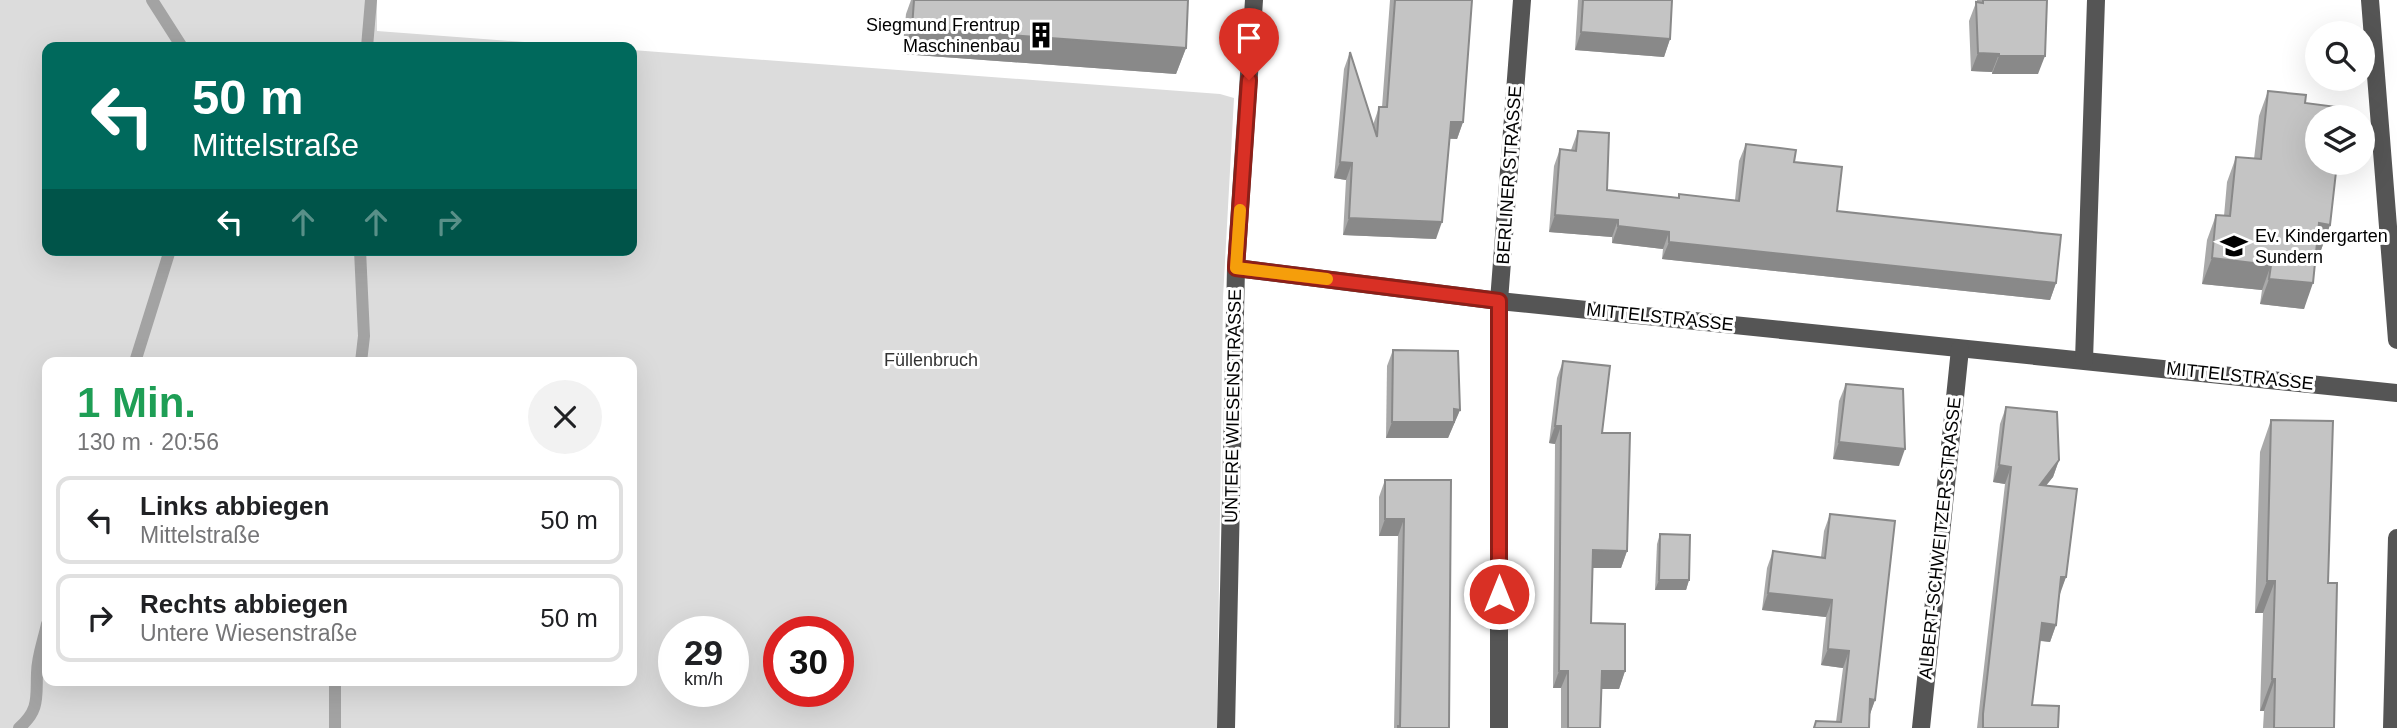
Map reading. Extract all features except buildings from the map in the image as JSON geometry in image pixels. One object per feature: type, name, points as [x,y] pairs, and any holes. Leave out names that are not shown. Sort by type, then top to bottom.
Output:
[{"type":"street","name":"UNTERE WIESENSTRASSE","points":[[1226,728],[1236,268],[1254,0]]},
{"type":"street","name":"BERLINER STRASSE","points":[[1499,728],[1499,301],[1522,0]]},
{"type":"street","points":[[2084,360],[2096,0]]},
{"type":"street","points":[[2370,0],[2397,340]]},
{"type":"street","name":"MITTELSTRASSE","points":[[1236,268],[1499,301],[2397,393]]},
{"type":"street","name":"ALBERT-SCHWEITZER-STRASSE","points":[[1921,728],[1960,349]]},
{"type":"street","points":[[2392,728],[2397,538]]},
{"type":"green space","name":"Füllenbruch","points":[[0,0],[377,0],[377,31],[524,42],[42,42],[42,256],[637,256],[637,50],[1220,94],[1234,98],[1223,298],[1217,728],[0,728]]},
{"type":"waterway","points":[[152,0],[179,42]]},
{"type":"waterway","points":[[367,42],[371,0]]},
{"type":"waterway","points":[[137,357],[168,256]]},
{"type":"waterway","points":[[360,256],[364,336],[362,357]]},
{"type":"waterway","points":[[19,728],[31,715],[36,703],[38,661],[42,645]]},
{"type":"waterway","points":[[335,686],[335,728]]},
{"type":"slow traffic","points":[[1240,210],[1236,268],[1327,279]]},
{"type":"place","name":"Siegmund Frentrup Maschinenbau","points":[[1041,35]]},
{"type":"place","name":"Ev. Kindergarten Sundern","points":[[2234,246]]},
{"type":"route","points":[[1249,80],[1236,268],[1499,301],[1499,594]]}]
